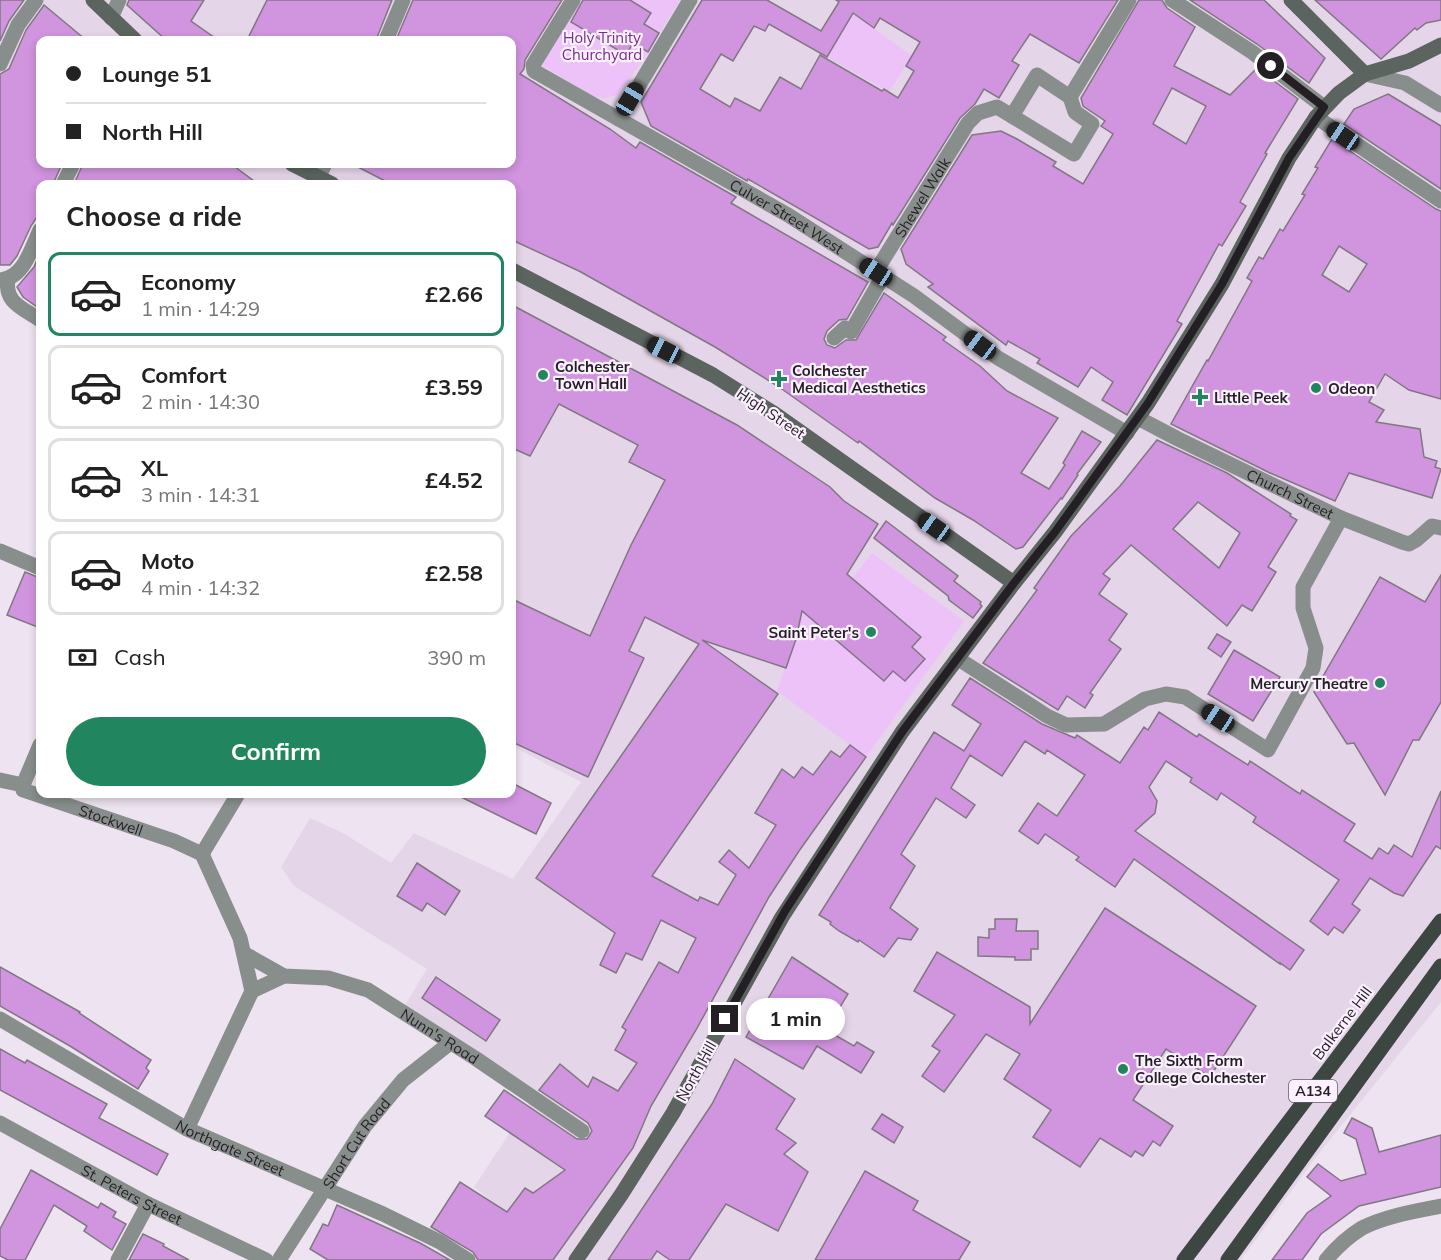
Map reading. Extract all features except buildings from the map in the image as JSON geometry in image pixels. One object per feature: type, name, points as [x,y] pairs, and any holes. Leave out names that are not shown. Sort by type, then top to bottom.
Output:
[{"type":"main road","name":"Balkerne Hill","points":[[1184,1260],[1441,921]]},
{"type":"main road","name":"A134","points":[[1228,1260],[1441,966]]},
{"type":"street","points":[[0,64],[18,25],[36,0]]},
{"type":"street","points":[[93,0],[131,36]]},
{"type":"street","points":[[111,18],[119,0]]},
{"type":"street","points":[[388,36],[403,0]]},
{"type":"street","name":"Culver Street West","points":[[573,0],[533,64],[534,70],[778,209],[879,274],[998,358],[1127,433]]},
{"type":"street","points":[[618,119],[690,0]]},
{"type":"street","points":[[1070,97],[1129,0]]},
{"type":"street","points":[[1172,0],[1252,52],[1320,112],[1441,201]]},
{"type":"street","points":[[1291,0],[1365,74],[1405,83],[1441,105]]},
{"type":"street","points":[[1365,74],[1409,61],[1441,45]]},
{"type":"street","name":"North Hill","points":[[576,1260],[621,1196],[673,1113],[749,974],[796,894],[902,732],[1055,532],[1138,418],[1197,326],[1289,158],[1320,112],[1365,74]]},
{"type":"street","points":[[1037,75],[1070,97],[1075,112],[1092,124],[1074,154],[1012,116],[1037,75]]},
{"type":"street","name":"Shewel Walk","points":[[834,338],[846,328],[851,332],[879,274],[968,123],[978,113],[997,107],[1012,116]]},
{"type":"street","points":[[304,168],[325,175]]},
{"type":"street","points":[[36,239],[23,267],[4,279],[11,300],[36,317]]},
{"type":"street","name":"High Street","points":[[516,272],[713,375],[762,405],[1014,583]]},
{"type":"street","name":"Church Street","points":[[1138,418],[1341,518],[1409,544],[1432,525],[1441,528]]},
{"type":"street","points":[[957,658],[1047,716],[1066,725],[1104,724],[1145,699],[1166,694],[1185,697],[1268,750],[1313,668],[1316,648],[1303,608],[1303,587],[1341,518]]},
{"type":"street","points":[[0,551],[36,566]]},
{"type":"street","points":[[0,780],[23,785],[36,754]]},
{"type":"street","name":"Stockwell","points":[[23,785],[23,790],[36,794]]},
{"type":"street","name":"Stockwell","points":[[47,798],[174,841],[202,854]]},
{"type":"street","points":[[187,1129],[252,991],[240,938],[202,854],[236,798]]},
{"type":"street","points":[[245,954],[284,976]]},
{"type":"street","points":[[252,991],[284,976]]},
{"type":"street","name":"Nunn's Road","points":[[284,976],[328,978],[368,990],[582,1131]]},
{"type":"street","points":[[1416,1000],[1441,978]]},
{"type":"street","name":"Northgate Street","points":[[0,1019],[187,1129],[325,1188],[440,1242],[468,1260]]},
{"type":"street","name":"Short Cut Road","points":[[279,1260],[365,1126],[403,1080],[450,1043]]},
{"type":"street","name":"St. Peters Street","points":[[0,1123],[148,1204],[266,1260]]},
{"type":"street","points":[[118,1260],[148,1204]]},
{"type":"street","points":[[1326,1260],[1339,1246],[1362,1228],[1405,1213],[1441,1206]]},
{"type":"shaded area","points":[[0,0],[1441,0],[1441,1002],[1316,1157],[1241,1260],[500,1260],[522,1224],[474,1187],[536,1093],[405,1005],[427,969],[294,886],[281,867],[310,818],[341,832],[391,863],[414,833],[513,879],[581,782],[516,748],[516,180],[66,180],[71,168],[516,168],[516,36],[36,36],[36,149],[0,154]]},
{"type":"green space","name":"Holy Trinity Churchyard","points":[[578,0],[680,0],[618,95],[604,98],[592,96],[542,65]]},
{"type":"green space","points":[[853,13],[912,56],[889,92],[827,57]]},
{"type":"green space","points":[[872,553],[964,621],[866,757],[777,691],[799,626],[790,607],[852,579]],"holes":[[[857,582],[920,637],[912,647],[924,659],[905,681],[893,671],[884,681],[821,627]]]},
{"type":"place","name":"Colchester Town Hall","points":[[543,375]]},
{"type":"place","name":"Colchester Medical Aesthetics","points":[[779,379]]},
{"type":"place","name":"Odeon","points":[[1316,388]]},
{"type":"place","name":"Little Peek","points":[[1200,397]]},
{"type":"place","name":"Saint Peter's","points":[[871,632]]},
{"type":"place","name":"Mercury Theatre","points":[[1380,683]]},
{"type":"place","name":"The Sixth Form College Colchester","points":[[1123,1069]]},
{"type":"route","points":[[725,1019],[785,911],[902,732],[1055,532],[1148,403],[1222,284],[1289,158],[1324,107],[1271,66]]}]
